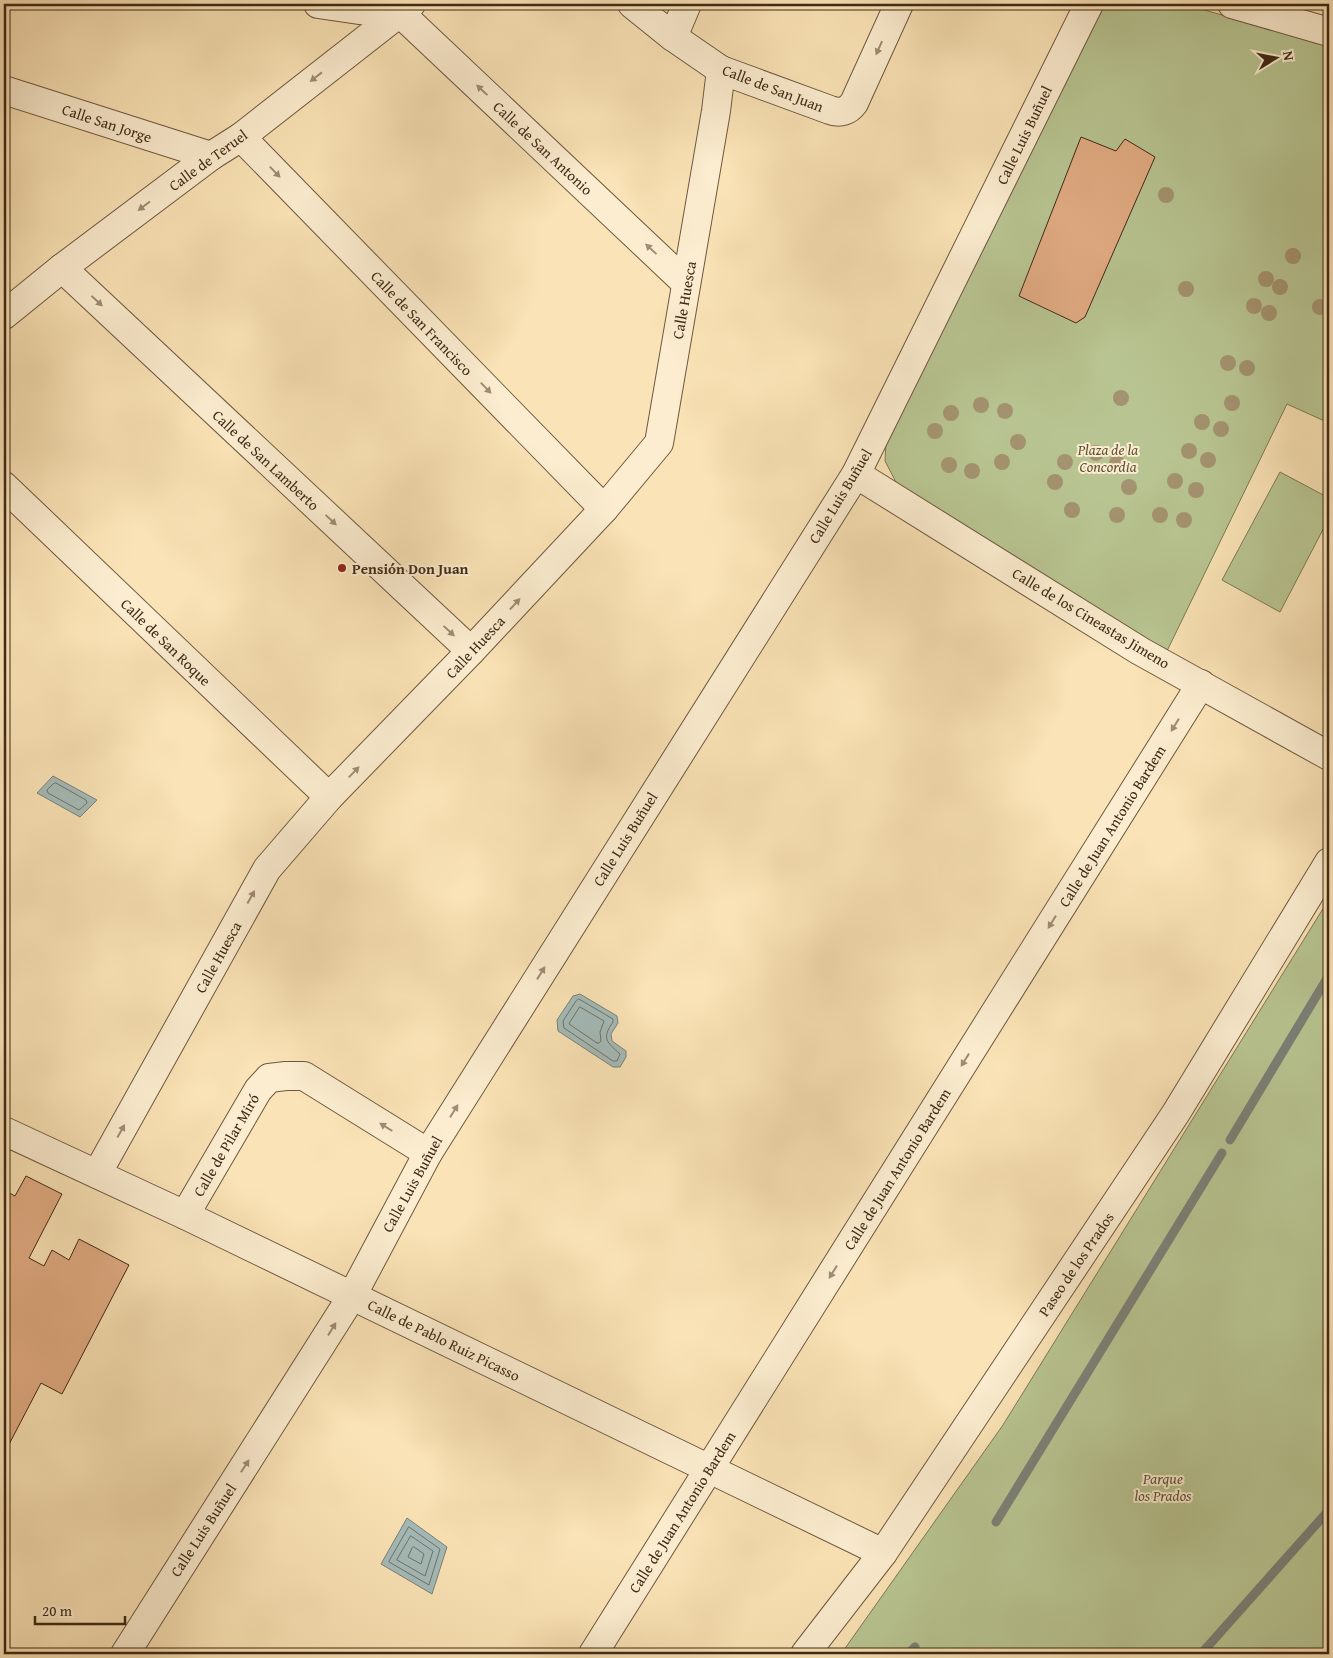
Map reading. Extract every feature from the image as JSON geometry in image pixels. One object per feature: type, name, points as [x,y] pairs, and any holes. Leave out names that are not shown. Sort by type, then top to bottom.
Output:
[{"type":"street","points":[[318,4],[359,10],[406,8]]},
{"type":"street","name":"Calle de San Juan","points":[[632,4],[673,37],[721,70],[835,112],[848,110],[854,103],[899,4]]},
{"type":"street","points":[[673,37],[687,4]]},
{"type":"street","name":"Calle Luis Buñuel","points":[[124,1654],[352,1296],[428,1152],[856,474],[1089,4]]},
{"type":"street","points":[[1232,4],[1329,32]]},
{"type":"street","name":"Calle de Teruel","points":[[4,316],[62,268],[210,156],[241,137],[406,8]]},
{"type":"street","name":"Calle de San Antonio","points":[[406,8],[686,283]]},
{"type":"street","name":"Calle Huesca","points":[[97,1174],[267,869],[329,798],[471,651],[604,509],[659,443],[716,111],[721,70]]},
{"type":"street","name":"Calle San Jorge","points":[[4,90],[210,156]]},
{"type":"street","name":"Calle de San Francisco","points":[[241,137],[604,509]]},
{"type":"street","name":"Calle de San Lamberto","points":[[62,268],[471,651]]},
{"type":"street","name":"Calle de los Cineastas Jimeno","points":[[856,474],[1140,651],[1329,756]]},
{"type":"street","name":"Calle de San Roque","points":[[4,486],[329,798]]},
{"type":"street","name":"Calle de Juan Antonio Bardem","points":[[593,1654],[1201,684]]},
{"type":"street","name":"Paseo de los Prados","points":[[805,1654],[883,1553],[1176,1112],[1329,862]]},
{"type":"street","name":"Calle de Pilar Miró","points":[[185,1215],[258,1090],[269,1078],[304,1076],[428,1152]]},
{"type":"street","name":"Calle de Pablo Ruiz Picasso","points":[[4,1131],[185,1215],[883,1553]]},
{"type":"green space","name":"Plaza de la Concordia","points":[[1099,4],[1184,4],[1329,46],[1329,423],[1287,404],[1166,653],[897,484],[885,461],[886,441]]},
{"type":"green space","points":[[1280,472],[1329,498],[1329,518],[1280,612],[1222,580]]},
{"type":"green space","name":"Parque los Prados","points":[[1329,899],[1329,1654],[841,1654],[1003,1425]]},
{"type":"water","points":[[53,776],[97,800],[80,817],[37,793]]},
{"type":"water","points":[[580,994],[617,1016],[618,1023],[611,1034],[612,1041],[626,1051],[626,1057],[620,1067],[613,1067],[558,1031],[557,1020],[573,996]]},
{"type":"water","points":[[407,1518],[447,1547],[432,1594],[381,1564]]},
{"type":"building","points":[[1081,137],[1116,151],[1125,139],[1155,157],[1085,317],[1076,323],[1019,296]]},
{"type":"building","points":[[26,1176],[62,1194],[29,1258],[44,1266],[52,1250],[69,1260],[79,1239],[129,1265],[62,1394],[41,1383],[4,1454],[4,1301],[8,1292],[4,1290],[4,1190],[15,1196]]},
{"type":"waterway","points":[[1230,1140],[1329,975]]},
{"type":"waterway","points":[[996,1522],[1222,1153]]},
{"type":"waterway","points":[[1201,1654],[1329,1510]]},
{"type":"waterway","points":[[908,1654],[915,1647]]},
{"type":"place","name":"Pensión Don Juan","points":[[342,568]]}]
